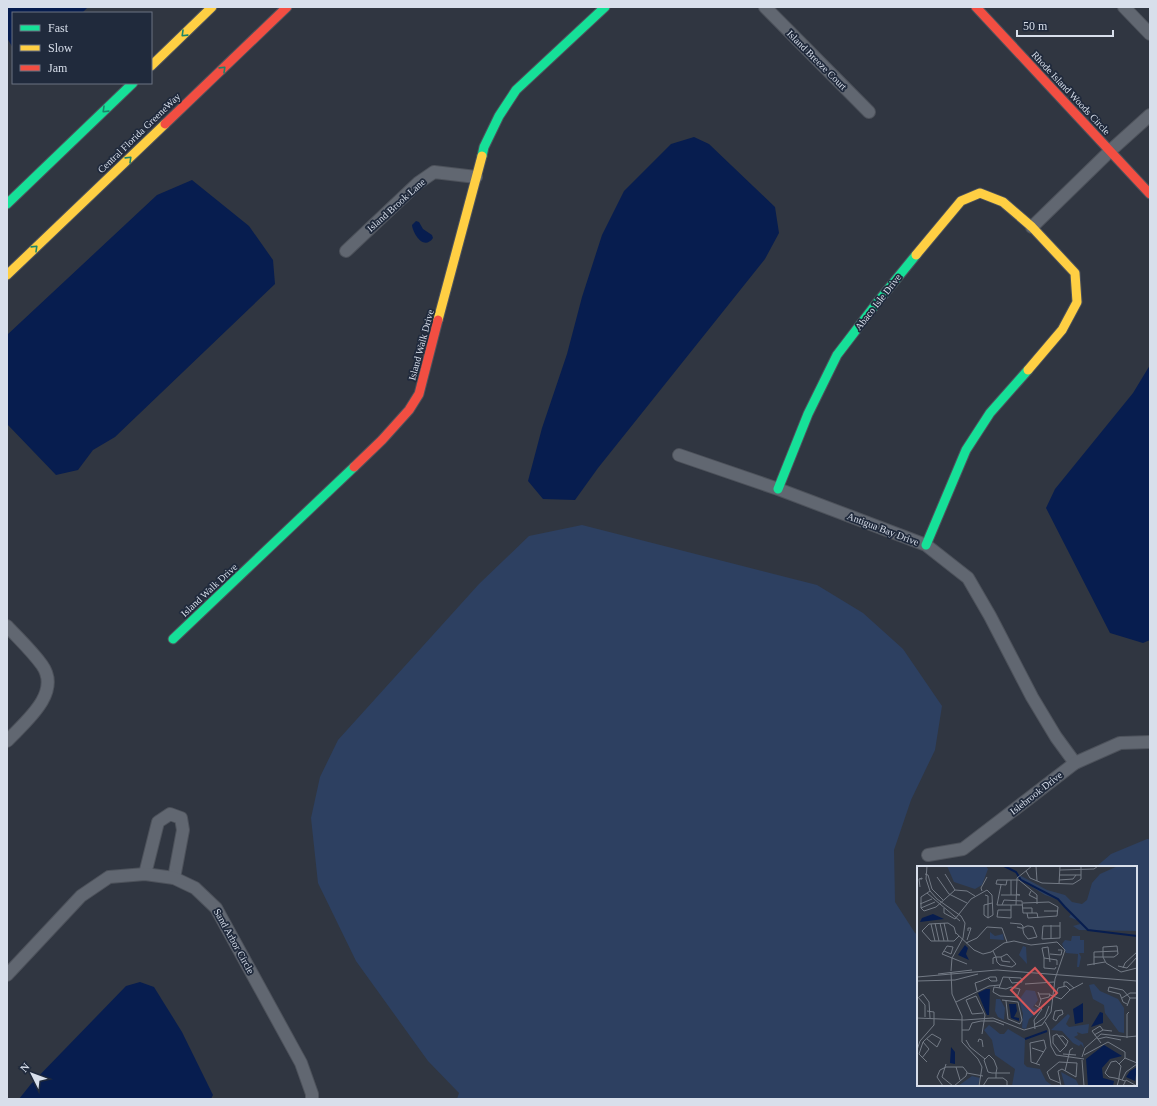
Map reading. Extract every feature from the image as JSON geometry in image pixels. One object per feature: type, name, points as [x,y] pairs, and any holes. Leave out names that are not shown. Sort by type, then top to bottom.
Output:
[{"type":"main road","points":[[152,65],[212,7]]},
{"type":"main road","name":"Central Florida GreeneWay","points":[[7,276],[287,7]]},
{"type":"main road","name":"Island Walk Drive","points":[[173,639],[382,440],[409,410],[419,394],[484,147],[499,116],[516,90],[605,7]]},
{"type":"main road","name":"Rhode Island Woods Circle","points":[[976,7],[1150,194]]},
{"type":"main road","points":[[7,204],[132,84]]},
{"type":"main road","name":"Abaco Isle Drive","points":[[778,489],[808,414],[837,355],[876,304],[961,200],[980,193],[1003,202],[1032,227],[1075,273],[1077,302],[1062,330],[990,413],[966,450],[926,546]]},
{"type":"street","name":"Island Breeze Court","points":[[765,7],[869,112]]},
{"type":"street","points":[[1124,7],[1150,34]]},
{"type":"street","points":[[1032,227],[1110,151],[1150,115]]},
{"type":"street","name":"Island Brook Lane","points":[[346,251],[418,183],[434,172],[476,177]]},
{"type":"street","name":"Antigua Bay Drive","points":[[679,455],[778,489],[926,546],[968,578],[1056,738],[1075,763]]},
{"type":"street","points":[[7,626],[43,666],[48,680],[46,694],[36,710],[7,741]]},
{"type":"street","name":"Islebrook Drive","points":[[928,856],[963,849],[1075,763],[1120,743],[1150,742]]},
{"type":"street","points":[[145,874],[158,822],[170,814],[181,818],[183,830],[174,878]]},
{"type":"street","name":"Sand Arbor Circle","points":[[7,975],[81,896],[109,877],[145,874],[174,878],[195,888],[216,908],[300,1063],[312,1094],[312,1099]]},
{"type":"shaded area","points":[[7,7],[88,7],[83,12],[12,12],[12,46],[7,38]]},
{"type":"shaded area","points":[[694,137],[709,144],[775,207],[779,233],[765,259],[598,468],[575,500],[543,499],[528,481],[542,428],[567,354],[582,297],[602,235],[624,191],[671,144]]},
{"type":"shaded area","points":[[192,180],[249,226],[273,260],[275,284],[115,437],[93,450],[78,470],[56,475],[7,424],[7,335],[157,195]]},
{"type":"shaded area","points":[[416,221],[419,222],[423,229],[432,235],[433,238],[430,242],[423,242],[414,233],[412,225]]},
{"type":"shaded area","points":[[1150,365],[1150,640],[1143,643],[1110,633],[1046,508],[1055,489],[1133,393]]},
{"type":"shaded area","points":[[582,525],[817,585],[863,613],[903,649],[942,706],[935,750],[911,800],[894,850],[895,902],[917,934],[917,1086],[1137,1086],[1137,866],[1097,866],[1111,854],[1150,839],[1150,1099],[457,1099],[459,1093],[428,1061],[356,961],[318,883],[311,818],[320,777],[338,740],[479,584],[529,536]]},
{"type":"shaded area","points":[[140,982],[154,987],[182,1032],[213,1095],[211,1099],[19,1099],[31,1084],[126,986]]},
{"type":"traffic: fast","points":[[482,156],[484,147],[499,116],[516,90],[605,7]]},
{"type":"traffic: fast","points":[[7,204],[132,84]]},
{"type":"traffic: fast","points":[[778,489],[808,414],[837,355],[916,255]]},
{"type":"traffic: fast","points":[[926,545],[966,450],[990,413],[1028,370]]},
{"type":"traffic: fast","points":[[173,639],[354,467]]},
{"type":"traffic: slow","points":[[152,65],[212,7]]},
{"type":"traffic: slow","points":[[7,275],[165,124]]},
{"type":"traffic: slow","points":[[438,320],[482,156]]},
{"type":"traffic: slow","points":[[916,255],[961,201],[980,193],[1003,202],[1032,227],[1075,273],[1077,302],[1062,330],[1028,370]]},
{"type":"traffic: jam","points":[[165,124],[287,7]]},
{"type":"traffic: jam","points":[[976,7],[1150,194]]},
{"type":"traffic: jam","points":[[354,467],[382,440],[409,410],[419,394],[438,320]]}]
